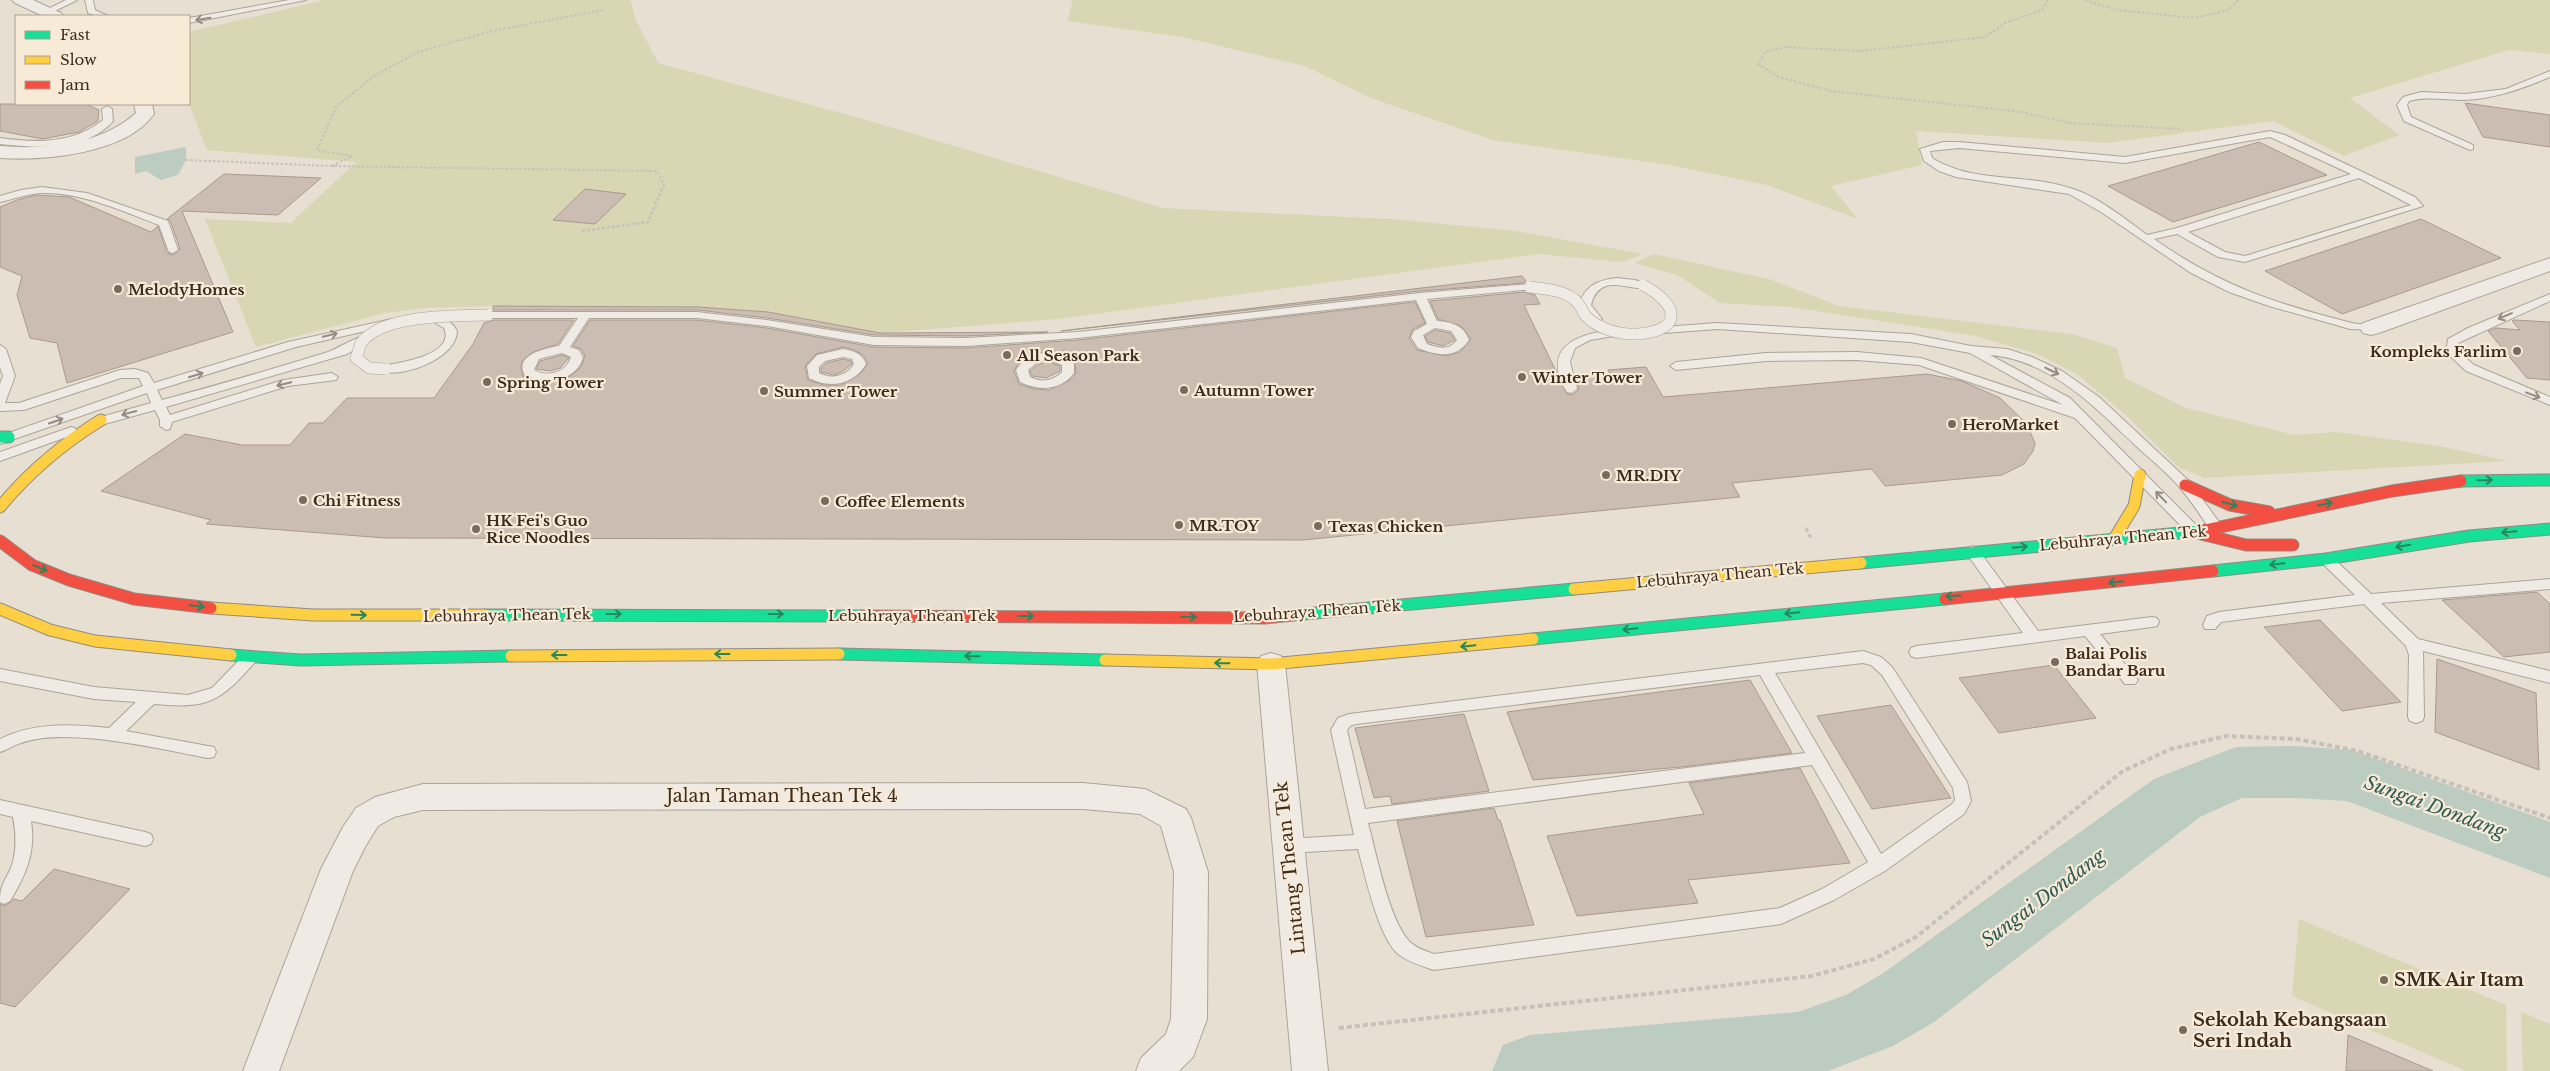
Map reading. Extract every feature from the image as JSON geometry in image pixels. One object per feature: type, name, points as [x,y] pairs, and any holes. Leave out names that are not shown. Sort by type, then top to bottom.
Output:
[{"type":"main road","points":[[0,507],[14,488],[48,454],[101,420]]},
{"type":"main road","points":[[2114,539],[2134,506],[2140,475]]},
{"type":"main road","name":"Lebuhraya Thean Tek","points":[[2216,539],[2277,514],[2392,490],[2462,481],[2550,480]]},
{"type":"main road","points":[[2185,485],[2210,498],[2277,514]]},
{"type":"main road","points":[[0,609],[50,630],[95,641],[251,657],[301,660],[434,656],[884,654],[1270,664],[2064,587],[2326,559],[2469,536],[2550,529]]},
{"type":"main road","points":[[2195,532],[2216,539],[2270,548],[2303,544]]},
{"type":"main road","name":"Lebuhraya Thean Tek","points":[[0,541],[32,565],[69,580],[134,599],[256,613],[387,616],[628,614],[1265,618],[1972,551],[2195,532]]},
{"type":"main road","points":[[2409,533],[2469,536]]},
{"type":"main road","points":[[2064,587],[2090,572]]},
{"type":"street","points":[[20,0],[49,9]]},
{"type":"street","points":[[0,152],[24,154],[54,151],[96,141],[140,121],[145,114],[143,105]]},
{"type":"street","points":[[2370,328],[2550,264]]},
{"type":"street","name":"Lintang Thean Tek","points":[[1270,664],[1308,1054]]},
{"type":"street","name":"Jalan Taman Thean Tek 4","points":[[260,1071],[337,869],[367,817],[386,806],[423,797],[1082,796],[1145,802],[1175,818],[1191,872],[1188,1019],[1180,1045],[1158,1068]]},
{"type":"lane","points":[[49,9],[73,0]]},
{"type":"lane","points":[[88,0],[91,11],[101,15]]},
{"type":"lane","points":[[190,21],[302,0]]},
{"type":"lane","points":[[230,3],[233,14]]},
{"type":"lane","points":[[2470,147],[2406,119],[2402,105],[2406,99],[2421,95],[2465,97],[2508,91],[2550,74]]},
{"type":"lane","points":[[0,141],[33,145],[80,138],[108,121],[107,109]]},
{"type":"lane","points":[[2179,231],[2222,255],[2230,258],[2245,259],[2418,206],[2411,199],[2282,137],[2270,134],[2125,160],[1959,145],[1943,145],[1925,149],[1927,159],[1955,174],[2056,186],[2074,192],[2195,271],[2223,286],[2258,299],[2354,327],[2370,328]]},
{"type":"lane","points":[[2146,238],[2179,231],[2358,175]]},
{"type":"lane","points":[[0,199],[18,193],[38,191],[89,195],[164,223],[173,250]]},
{"type":"lane","points":[[3,438],[149,389],[302,342],[418,318],[442,321],[449,325],[452,332],[451,339],[445,348],[419,363],[386,370],[371,369],[361,365],[356,358],[357,350],[363,341],[374,333],[403,322],[488,315],[697,316],[767,323],[874,341],[965,342],[1056,336],[1420,296],[1530,288],[1560,293],[1575,300],[1594,323],[1606,329],[1635,334],[1660,328],[1668,322],[1671,315],[1670,307],[1665,299],[1643,285],[1630,281],[1602,284],[1591,289],[1586,296],[1585,304],[1598,320],[1617,328],[1639,331]]},
{"type":"lane","points":[[1420,296],[1432,325]]},
{"type":"lane","points":[[2550,297],[2472,330],[2452,341],[2452,352],[2470,368],[2550,402]]},
{"type":"lane","points":[[563,349],[586,315]]},
{"type":"lane","points":[[0,456],[101,420],[258,378],[343,351],[395,322]]},
{"type":"lane","points":[[1571,388],[1564,362],[1567,352],[1581,339],[1593,335],[1639,331],[1726,327],[1910,338],[1971,350],[2007,353],[2028,360],[2064,378],[2095,400],[2185,485],[2216,539]]},
{"type":"lane","points":[[1050,356],[1056,336]]},
{"type":"lane","points":[[846,353],[855,338]]},
{"type":"lane","points":[[0,348],[9,376],[0,400]]},
{"type":"lane","points":[[1971,350],[1999,366],[2046,388],[2066,401],[2083,416],[2195,532]]},
{"type":"lane","points":[[1676,366],[1766,357],[1848,356],[1921,362],[2083,416]]},
{"type":"lane","points":[[0,407],[20,407],[128,373],[144,376],[166,423],[287,383],[332,377]]},
{"type":"lane","points":[[1972,551],[2034,637]]},
{"type":"lane","points":[[2326,559],[2413,644],[2417,655],[2416,717]]},
{"type":"lane","points":[[2210,625],[2212,620],[2219,617],[2367,599],[2550,584]]},
{"type":"lane","points":[[1916,652],[2152,622]]},
{"type":"lane","points":[[2088,630],[2130,680]]},
{"type":"lane","points":[[2413,644],[2550,677]]},
{"type":"lane","points":[[0,675],[94,693],[188,701],[207,697],[228,683],[251,657]]},
{"type":"lane","points":[[1863,657],[1876,661],[1887,671],[1961,787],[1963,801],[1958,809],[1879,866],[1814,903],[1781,916],[1434,962],[1416,955],[1402,946],[1391,932],[1360,817],[1339,730],[1344,722],[1355,718],[1863,657]]},
{"type":"lane","points":[[1764,668],[1879,866]]},
{"type":"lane","points":[[113,734],[150,698]]},
{"type":"lane","points":[[0,746],[22,734],[95,732],[208,752]]},
{"type":"lane","points":[[1360,817],[1816,758]]},
{"type":"lane","points":[[0,807],[145,839]]},
{"type":"lane","points":[[4,896],[18,873],[26,841],[21,812]]},
{"type":"lane","points":[[1288,846],[1365,841]]},
{"type":"path","points":[[2048,0],[2042,10],[2005,23],[1986,37],[1860,51],[1785,47],[1765,52],[1758,64],[1779,77],[1831,91],[2021,112],[2070,123],[2186,130]]},
{"type":"path","points":[[2085,0],[2117,10],[2194,18],[2230,10],[2238,0]]},
{"type":"path","points":[[331,166],[352,156],[317,150],[336,107],[374,76],[418,52],[455,41],[492,31],[603,10]]},
{"type":"path","points":[[186,160],[331,166],[657,171],[664,185],[648,222],[582,231]]},
{"type":"path","points":[[1806,528],[1811,538]]},
{"type":"path","points":[[1308,1054],[1730,987],[1812,976],[1874,959],[1916,937],[2123,771],[2171,749],[2226,736],[2296,739],[2358,751],[2550,818]]},
{"type":"shaded area","points":[[325,0],[630,0],[636,20],[658,63],[870,121],[1163,208],[1392,219],[1516,231],[1643,254],[1621,262],[1539,254],[1058,319],[880,333],[768,312],[698,307],[493,306],[424,308],[385,313],[256,347],[205,219],[291,223],[356,162],[207,150],[189,105],[190,32]]},
{"type":"shaded area","points":[[1073,0],[2550,0],[2550,54],[2509,50],[2350,98],[2399,135],[2344,156],[2273,121],[2107,143],[1916,131],[1922,165],[1831,186],[1858,219],[1767,185],[1670,165],[1493,140],[1371,98],[1305,66],[1183,37],[1067,21]]},
{"type":"shaded area","points":[[186,147],[186,160],[178,175],[161,180],[146,171],[135,174],[135,157]]},
{"type":"shaded area","points":[[1653,254],[1769,279],[1839,306],[2072,334],[2117,348],[2125,378],[2186,408],[2294,435],[2336,432],[2439,446],[2509,461],[2205,478],[2177,466],[2127,416],[2077,374],[2037,354],[1976,336],[1791,307],[1720,303],[1677,275],[1635,263]]},
{"type":"shaded area","points":[[2299,919],[2506,1005],[2507,1071],[2466,1071],[2292,996]]},
{"type":"shaded area","points":[[2521,1012],[2550,1024],[2550,1071],[2523,1071]]},
{"type":"building","points":[[2465,103],[2550,115],[2550,147],[2483,137]]},
{"type":"building","points":[[0,104],[88,105],[99,110],[98,121],[79,132],[43,139],[0,131]]},
{"type":"building","points":[[2259,142],[2327,175],[2173,222],[2108,186]]},
{"type":"building","name":"MelodyHomes","points":[[224,174],[321,178],[278,215],[182,211],[233,332],[67,383],[57,343],[30,338],[17,295],[22,276],[0,267],[0,207],[36,195],[69,197],[151,232],[158,226],[167,253],[173,255],[180,249],[170,220],[167,219]]},
{"type":"building","points":[[585,189],[626,194],[595,224],[553,220]]},
{"type":"building","points":[[2421,219],[2501,258],[2342,314],[2265,271]]},
{"type":"building","points":[[1522,276],[1526,281],[1524,283],[1420,291],[1061,331]]},
{"type":"building","points":[[1524,292],[1535,295],[1540,304],[1524,305],[1567,394],[1572,395],[1579,390],[1576,377],[1610,374],[1608,370],[1646,367],[1663,397],[1927,374],[1962,381],[2000,398],[2026,423],[2035,443],[2033,451],[2024,464],[2002,475],[1885,486],[1872,469],[1732,483],[1740,497],[1303,540],[385,538],[206,524],[211,520],[101,491],[185,434],[242,445],[290,445],[309,423],[323,423],[347,398],[434,398],[473,344],[484,323],[493,320],[574,320],[558,344],[533,352],[522,361],[523,376],[549,382],[568,378],[581,367],[585,356],[581,349],[573,346],[590,320],[697,320],[767,328],[874,347],[965,348],[1078,340],[1415,302],[1425,323],[1413,329],[1409,338],[1417,350],[1446,356],[1460,352],[1471,339],[1461,326],[1438,319],[1430,301]],"holes":[[[843,347],[855,350],[864,356],[868,363],[862,372],[841,385],[824,385],[808,380],[805,366],[816,354]],[[1051,350],[1068,355],[1075,363],[1076,373],[1070,380],[1049,390],[1034,389],[1019,384],[1014,371],[1018,364],[1030,355]]]},
{"type":"building","points":[[493,306],[698,307],[768,312],[880,333],[1048,332],[965,336],[874,335],[767,318],[697,310],[493,310]]},
{"type":"building","name":"Kompleks Farlim","points":[[2512,321],[2550,322],[2550,380],[2527,378],[2488,331],[2496,328],[2520,330]]},
{"type":"building","points":[[1435,330],[1450,333],[1455,340],[1443,346],[1428,342],[1425,336]]},
{"type":"building","points":[[562,355],[569,358],[560,368],[550,371],[536,369],[540,361]]},
{"type":"building","points":[[843,359],[851,361],[852,364],[842,372],[834,375],[821,372],[821,368],[826,363]]},
{"type":"building","points":[[1049,362],[1060,366],[1060,371],[1046,378],[1032,376],[1030,371],[1039,364]]},
{"type":"building","points":[[2537,592],[2550,604],[2550,652],[2504,657],[2442,600]]},
{"type":"building","points":[[2320,620],[2401,702],[2342,711],[2264,627]]},
{"type":"building","points":[[2437,659],[2536,693],[2539,770],[2435,732]]},
{"type":"building","points":[[2054,665],[2096,718],[1999,733],[1959,678]]},
{"type":"building","points":[[1750,680],[1792,753],[1681,767],[1533,780],[1507,712]]},
{"type":"building","points":[[1891,705],[1951,798],[1872,809],[1817,716]]},
{"type":"building","points":[[1464,714],[1489,791],[1392,804],[1390,796],[1374,798],[1355,728]]},
{"type":"building","points":[[1800,768],[1850,863],[1688,880],[1698,903],[1577,916],[1547,836],[1704,814],[1689,783]]},
{"type":"building","points":[[1494,808],[1498,820],[1500,820],[1534,925],[1426,937],[1397,821]]},
{"type":"building","points":[[54,869],[130,889],[15,1007],[0,1003],[0,904],[5,906],[14,899],[22,901]]},
{"type":"building","points":[[2348,1035],[2433,1071],[2346,1071]]},
{"type":"waterway","name":"Sungai Dondang","points":[[1530,1071],[1798,1047],[1867,1022],[1908,998],[2177,798],[2236,773],[2295,772],[2351,776],[2550,850]]},
{"type":"traffic: fast","points":[[0,437],[9,437]]},
{"type":"traffic: fast","points":[[2461,481],[2550,480]]},
{"type":"traffic: fast","points":[[2213,571],[2326,559],[2469,536],[2550,529]]},
{"type":"traffic: fast","points":[[1861,563],[2201,531]]},
{"type":"traffic: fast","points":[[1293,615],[1574,589]]},
{"type":"traffic: fast","points":[[1533,639],[1945,599]]},
{"type":"traffic: fast","points":[[485,615],[862,616]]},
{"type":"traffic: fast","points":[[839,654],[1105,660]]},
{"type":"traffic: fast","points":[[231,655],[301,660],[511,656]]},
{"type":"traffic: slow","points":[[0,507],[22,481],[46,459],[101,420]]},
{"type":"traffic: slow","points":[[2114,539],[2134,506],[2140,475]]},
{"type":"traffic: slow","points":[[1574,589],[1861,563]]},
{"type":"traffic: slow","points":[[211,608],[313,615],[485,615]]},
{"type":"traffic: slow","points":[[0,609],[50,630],[95,641],[231,655]]},
{"type":"traffic: slow","points":[[1105,660],[1271,664],[1533,639]]},
{"type":"traffic: slow","points":[[511,656],[839,654]]},
{"type":"traffic: jam","points":[[2201,531],[2392,491],[2461,481]]},
{"type":"traffic: jam","points":[[2185,485],[2230,505],[2269,512]]},
{"type":"traffic: jam","points":[[2201,534],[2246,545],[2293,545]]},
{"type":"traffic: jam","points":[[0,541],[32,565],[69,580],[134,599],[211,608]]},
{"type":"traffic: jam","points":[[1945,599],[2213,571]]},
{"type":"traffic: jam","points":[[862,616],[1265,618],[1293,615]]},
{"type":"place","name":"MelodyHomes","points":[[118,289]]},
{"type":"place","name":"Kompleks Farlim","points":[[2517,351]]},
{"type":"place","name":"All Season Park","points":[[1007,355]]},
{"type":"place","name":"Winter Tower","points":[[1522,377]]},
{"type":"place","name":"Spring Tower","points":[[487,382]]},
{"type":"place","name":"Autumn Tower","points":[[1184,390]]},
{"type":"place","name":"Summer Tower","points":[[764,391]]},
{"type":"place","name":"HeroMarket","points":[[1952,424]]},
{"type":"place","name":"MR.DIY","points":[[1606,475]]},
{"type":"place","name":"Chi Fitness","points":[[303,500]]},
{"type":"place","name":"Coffee Elements","points":[[825,501]]},
{"type":"place","name":"MR.TOY","points":[[1179,525]]},
{"type":"place","name":"Texas Chicken","points":[[1318,526]]},
{"type":"place","name":"HK Fei's Guo Rice Noodles","points":[[476,529]]},
{"type":"place","name":"Balai Polis Bandar Baru","points":[[2055,662]]},
{"type":"place","name":"SMK Air Itam","points":[[2384,980]]},
{"type":"place","name":"Sekolah Kebangsaan Seri Indah","points":[[2183,1030]]}]
